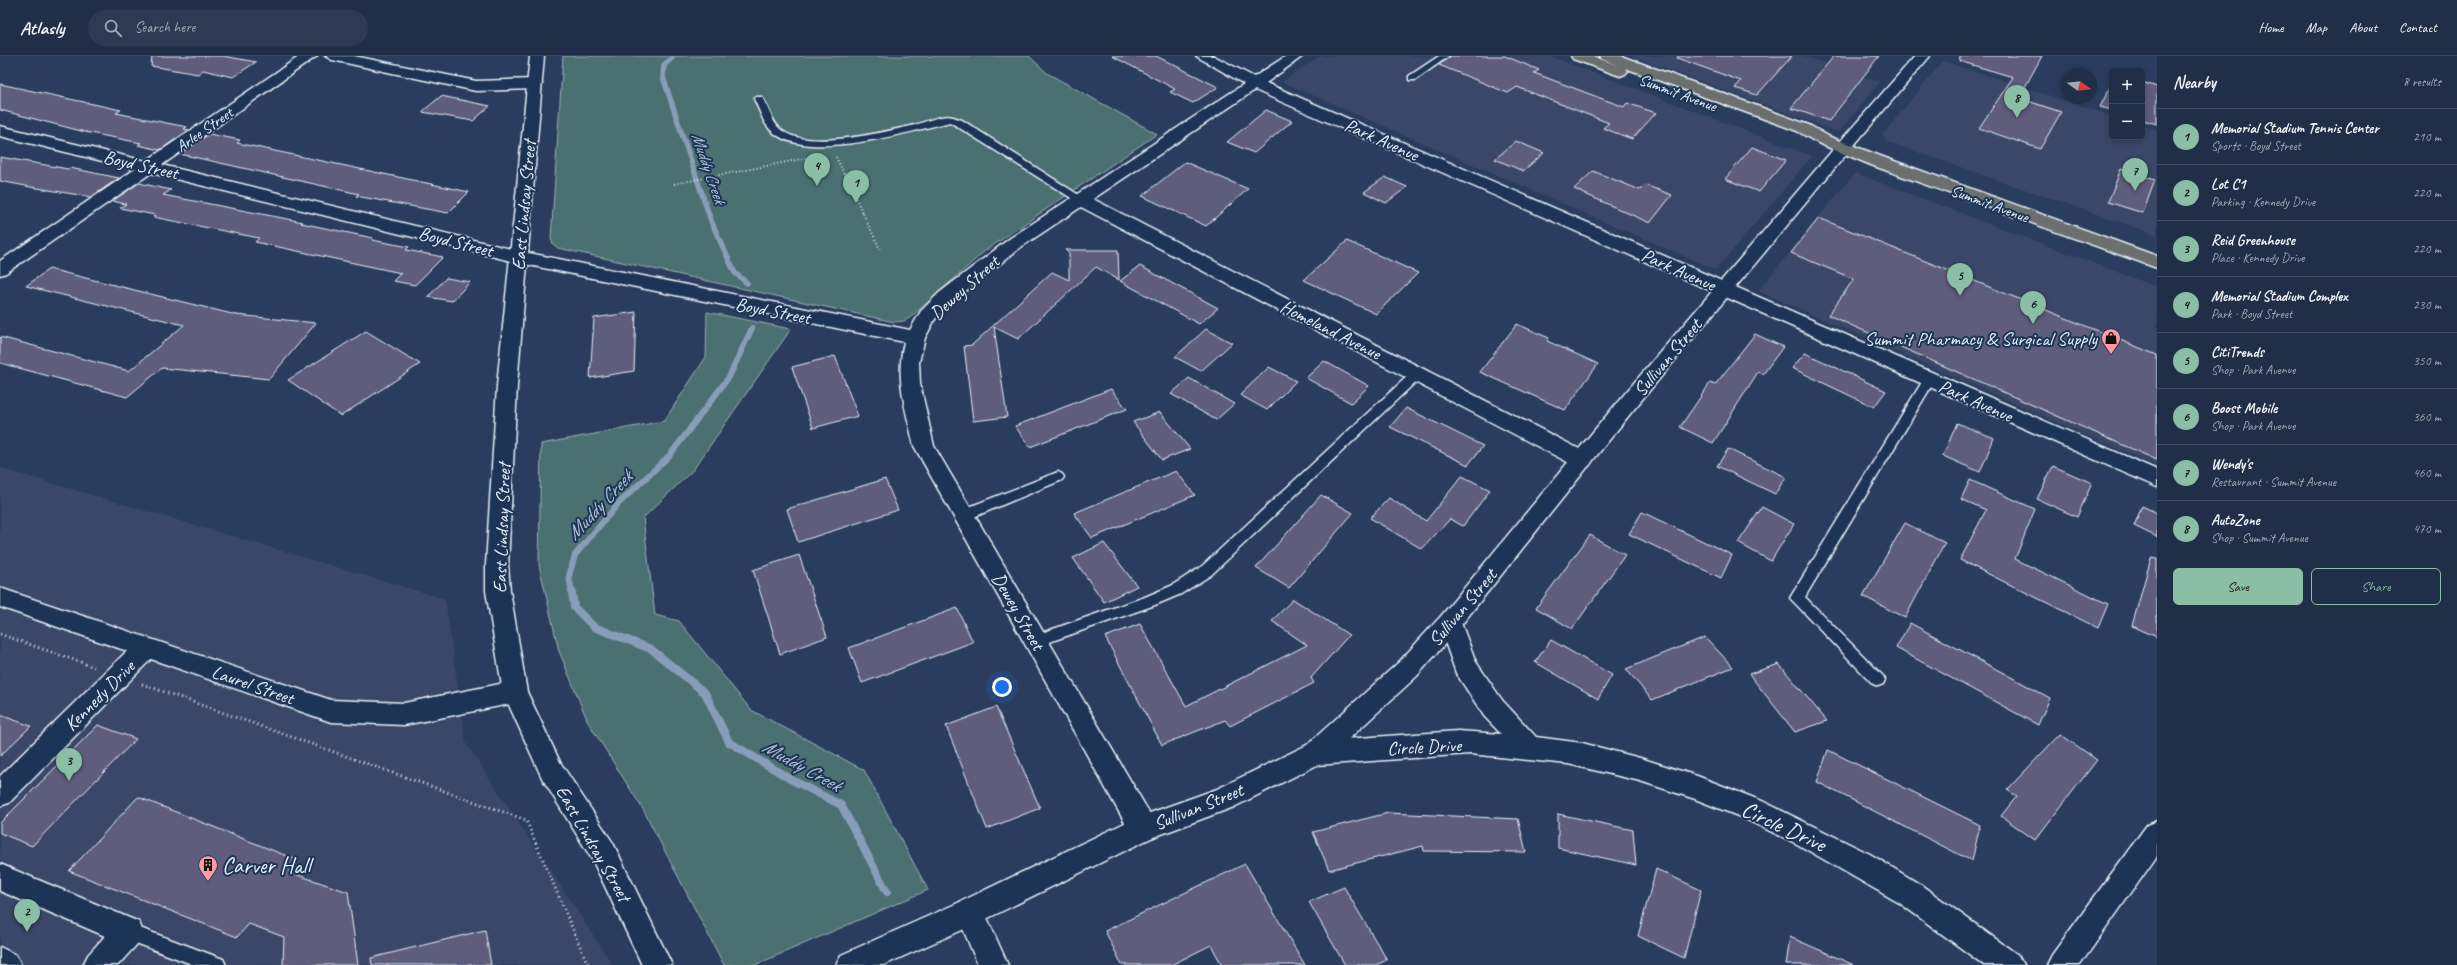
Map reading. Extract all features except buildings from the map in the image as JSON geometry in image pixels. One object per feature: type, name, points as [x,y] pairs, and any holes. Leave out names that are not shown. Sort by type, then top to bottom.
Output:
[{"type":"main road","name":"Summit Avenue","points":[[1578,56],[1801,137],[1833,144],[2157,262]]},
{"type":"main road","name":"Summit Avenue","points":[[1607,56],[1803,128],[1833,144]]},
{"type":"street","name":"Arlee Street","points":[[0,269],[310,56]]},
{"type":"street","points":[[332,56],[476,86],[534,84]]},
{"type":"street","name":"East Lindsay Street","points":[[537,56],[507,386],[497,565],[498,591],[515,692],[551,770],[603,852],[657,965]]},
{"type":"street","name":"Park Avenue","points":[[1203,56],[1255,84],[1725,289],[2157,480]]},
{"type":"street","name":"Dewey Street","points":[[1143,828],[924,446],[910,384],[909,362],[915,338],[928,315],[946,297],[1015,243],[1296,56]]},
{"type":"street","name":"Sullivan Street","points":[[851,965],[970,912],[1143,828],[1225,798],[1316,752],[1364,712],[1408,669],[1450,622],[1582,460],[1725,289],[1833,144],[1923,56]]},
{"type":"street","name":"Boyd Street","points":[[0,131],[150,166],[519,257],[915,338]]},
{"type":"street","name":"Homeland Avenue","points":[[1080,199],[1582,460]]},
{"type":"street","name":"Laurel Street","points":[[0,597],[331,711],[404,714],[515,692]]},
{"type":"street","points":[[1450,622],[1465,666],[1493,708],[1531,749]]},
{"type":"street","name":"Kennedy Drive","points":[[0,794],[147,647]]},
{"type":"street","name":"Circle Drive","points":[[1316,752],[1468,743],[1580,755],[1647,771],[1712,793],[1776,820],[1899,886],[1966,931],[2008,965]]},
{"type":"street","points":[[2062,965],[2157,834]]},
{"type":"street","points":[[0,877],[129,932],[98,965]]},
{"type":"street","points":[[970,912],[993,965]]},
{"type":"street","points":[[0,962],[6,965]]},
{"type":"lane","points":[[1412,78],[1445,56]]},
{"type":"lane","points":[[758,99],[778,132],[796,140],[817,144],[838,142],[950,119],[959,122],[1080,199]]},
{"type":"lane","points":[[1035,640],[1150,601],[1176,590],[1206,571],[1417,374]]},
{"type":"lane","points":[[1878,680],[1796,598],[1929,380]]},
{"type":"lane","points":[[964,515],[1058,477]]},
{"type":"lane","points":[[129,932],[216,965]]},
{"type":"path","points":[[829,155],[836,155],[880,249]]},
{"type":"path","points":[[674,184],[809,157]]},
{"type":"path","points":[[0,634],[526,820],[588,965]]},
{"type":"shaded area","points":[[1320,56],[1549,56],[1812,156],[1716,270],[1282,82]]},
{"type":"shaded area","points":[[1631,56],[1804,56],[1880,82],[1839,132]]},
{"type":"shaded area","points":[[1943,61],[2061,99],[2061,104],[2075,104],[2109,115],[2109,140],[2145,140],[2145,126],[2157,130],[2157,235],[1885,141],[1883,134]]},
{"type":"shaded area","points":[[1855,173],[2157,287],[2157,466],[1758,291]]},
{"type":"shaded area","points":[[0,468],[445,599],[466,743],[613,965],[0,965]]},
{"type":"green space","points":[[563,56],[1029,56],[1047,73],[1157,134],[986,250],[911,317],[904,321],[894,322],[558,248],[553,244],[551,239]]},
{"type":"green space","points":[[707,312],[791,329],[693,470],[643,518],[655,615],[679,621],[751,710],[864,770],[928,890],[755,965],[724,965],[644,811],[588,722],[559,651],[539,565],[541,444],[664,421],[706,357]]},
{"type":"waterway","name":"Muddy Creek","points":[[672,58],[664,65],[663,77],[711,221],[735,273],[747,283]]},
{"type":"waterway","name":"Muddy Creek","points":[[572,593],[569,576],[575,555],[618,504],[670,455],[729,377],[752,328]]},
{"type":"waterway","name":"Muddy Creek","points":[[572,592],[574,607],[594,627],[651,649],[705,693],[729,742],[792,780],[841,805],[887,892]]},
{"type":"place","name":"AutoZone","points":[[2017,118]]},
{"type":"place","name":"Memorial Stadium Complex","points":[[817,186]]},
{"type":"place","name":"Wendy's","points":[[2135,191]]},
{"type":"place","name":"Memorial Stadium Tennis Center","points":[[856,203]]},
{"type":"place","name":"CitiTrends","points":[[1960,296]]},
{"type":"place","name":"Boost Mobile","points":[[2033,324]]},
{"type":"place","name":"Summit Pharmacy & Surgical Supply","points":[[2111,355]]},
{"type":"place","name":"Reid Greenhouse","points":[[69,781]]},
{"type":"place","name":"Carver Hall","points":[[208,882]]},
{"type":"place","name":"Lot C1","points":[[27,932]]}]
